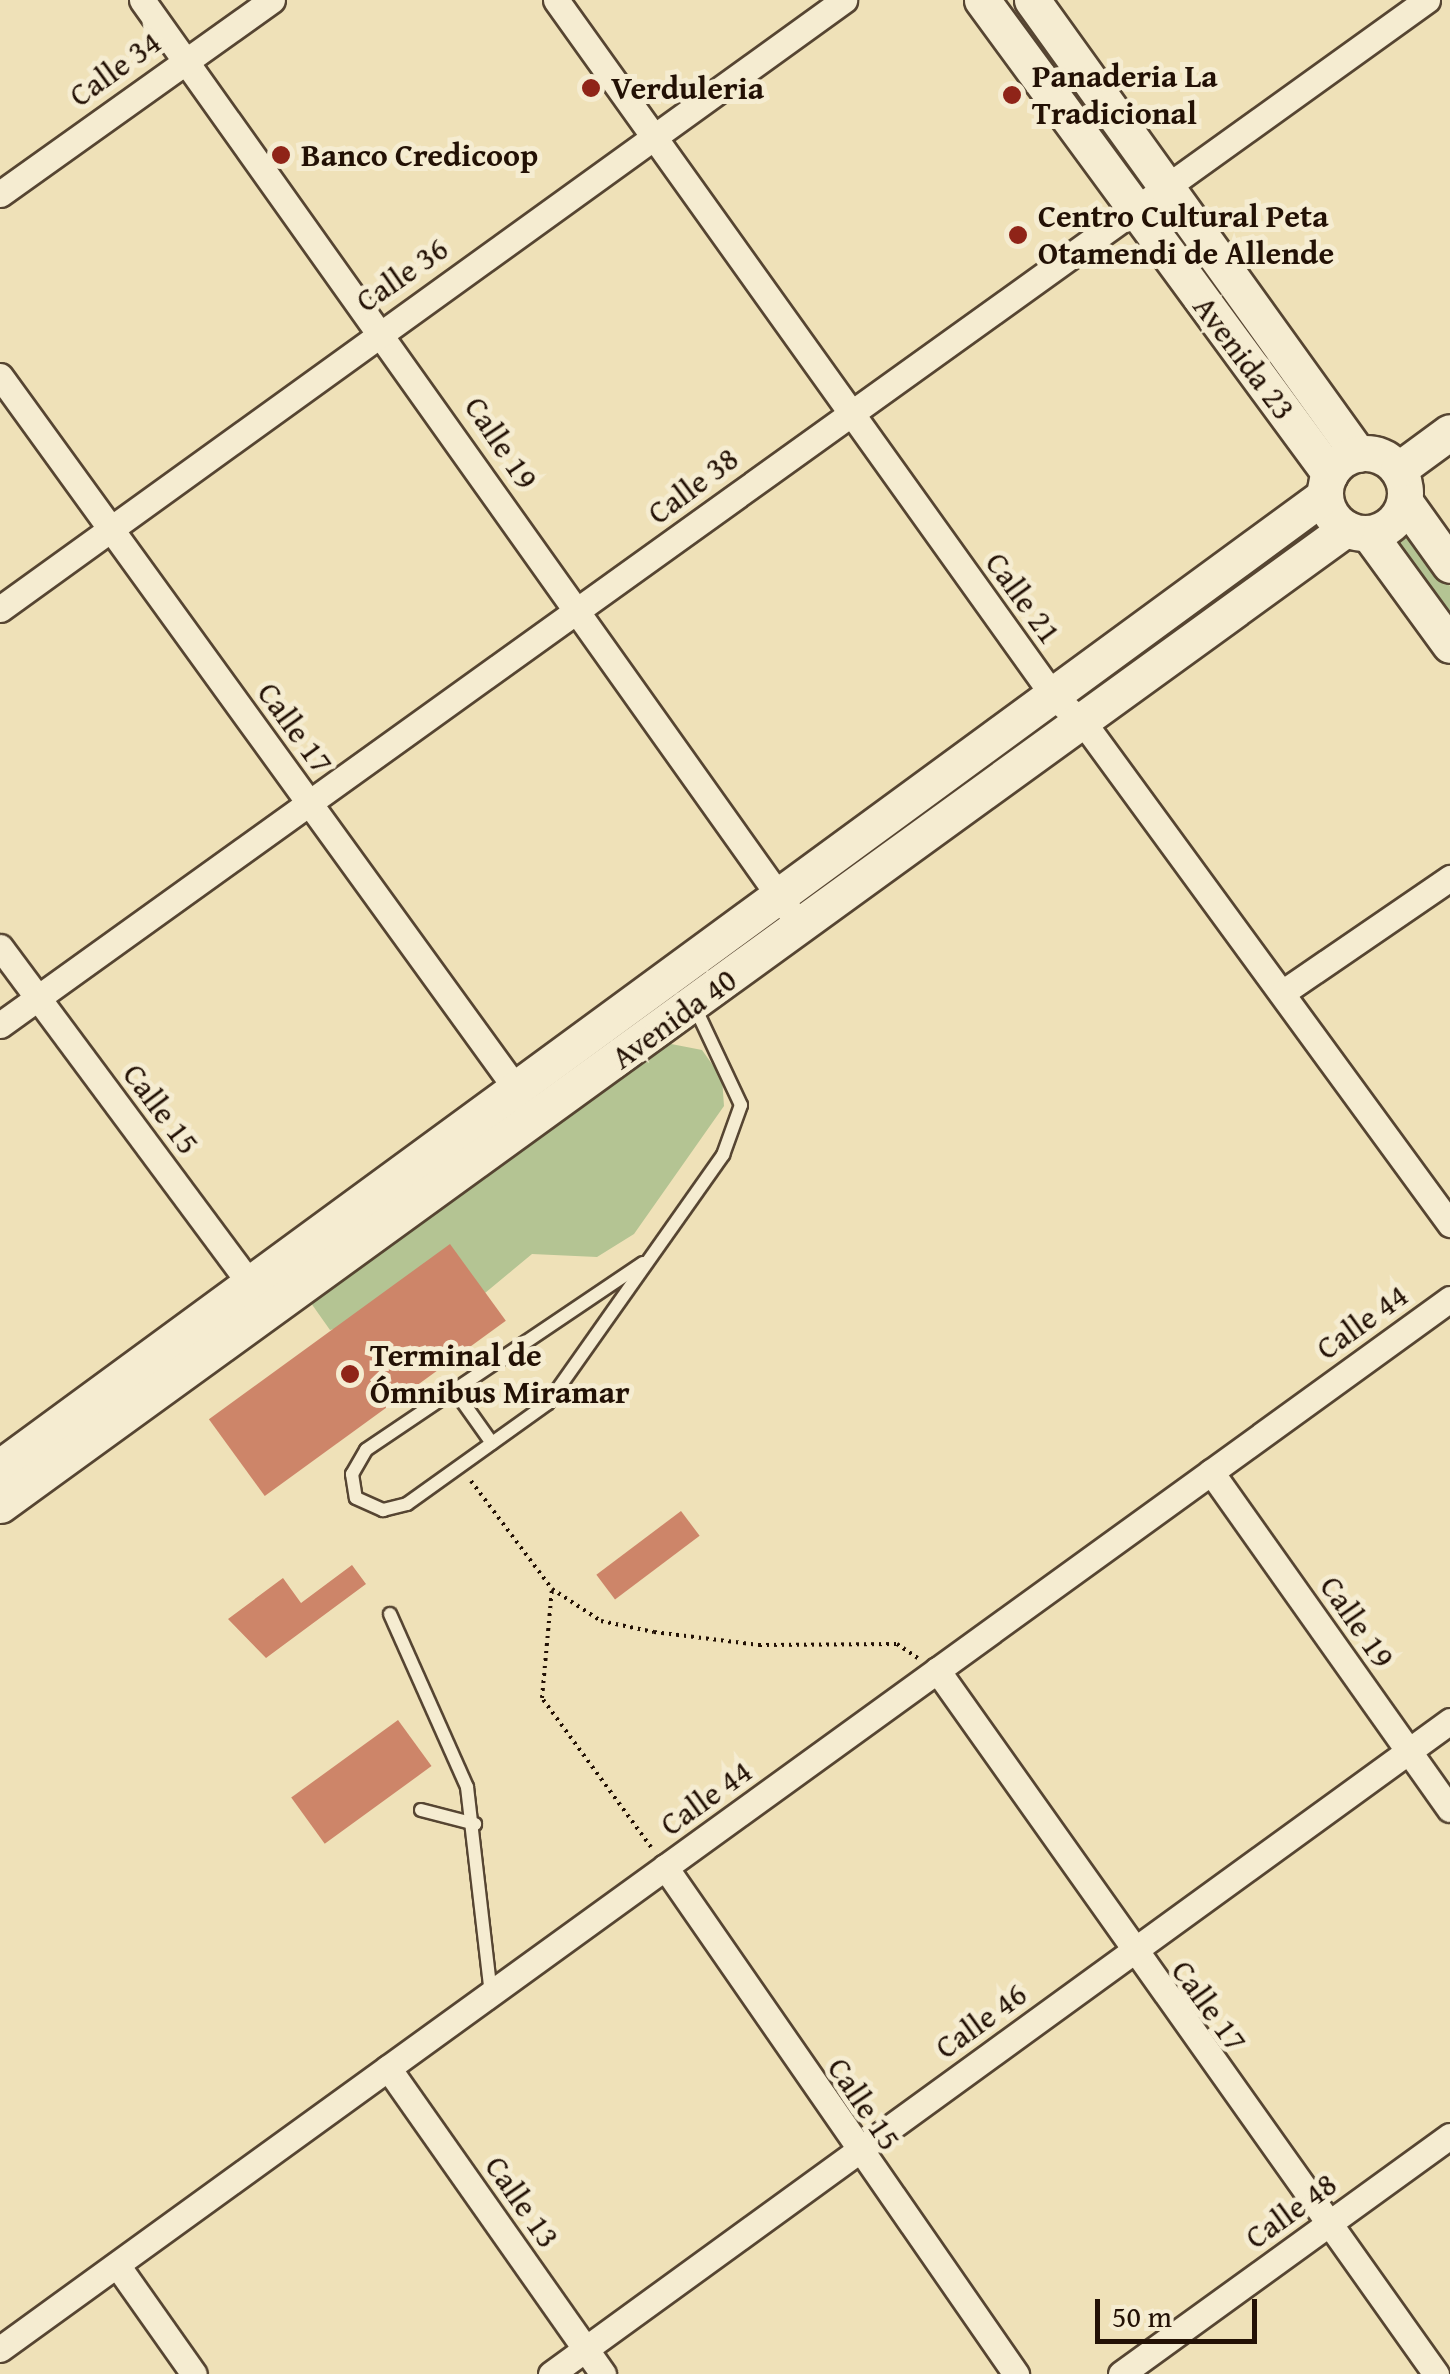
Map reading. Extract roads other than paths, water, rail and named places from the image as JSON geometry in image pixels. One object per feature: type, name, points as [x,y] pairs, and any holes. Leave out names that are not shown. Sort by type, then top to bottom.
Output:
[{"type":"main road","name":"Avenida 23","points":[[982,0],[1327,485]]},
{"type":"main road","name":"Avenida 23","points":[[1032,0],[1358,454]]},
{"type":"main road","name":"Avenida 40","points":[[0,1467],[259,1296],[792,914],[1083,722],[1357,531],[1392,524],[1402,486],[1450,432]]},
{"type":"main road","name":"Avenida 40","points":[[792,914],[1055,698],[1327,485],[1358,454]]},
{"type":"main road","points":[[1358,454],[1402,486],[1450,566]]},
{"type":"main road","points":[[1327,485],[1357,531],[1450,645]]},
{"type":"main road","name":"Avenida 40","points":[[0,1505],[259,1296]]},
{"type":"street","name":"Calle 19","points":[[142,0],[382,327],[578,614],[792,914]]},
{"type":"street","name":"Calle 34","points":[[0,194],[184,58],[272,0]]},
{"type":"street","name":"Calle 21","points":[[556,0],[1055,698],[1083,722],[1450,1224]]},
{"type":"street","name":"Calle 36","points":[[0,609],[382,327],[656,140],[844,0]]},
{"type":"street","name":"Calle 38","points":[[0,1025],[578,614],[849,410],[1162,183],[1427,0]]},
{"type":"street","name":"Calle 17","points":[[0,376],[528,1105]]},
{"type":"street","points":[[1282,993],[1450,878]]},
{"type":"street","name":"Calle 15","points":[[0,947],[259,1296]]},
{"type":"street","name":"Calle 44","points":[[0,2349],[1450,1299]]},
{"type":"street","name":"Calle 19","points":[[1212,1472],[1450,1809]]},
{"type":"street","name":"Calle 17","points":[[937,1670],[1130,1953],[1436,2374]]},
{"type":"street","name":"Calle 46","points":[[551,2374],[1450,1721]]},
{"type":"street","name":"Calle 15","points":[[665,1867],[856,2152],[1016,2374]]},
{"type":"street","name":"Calle 13","points":[[388,2068],[603,2374]]},
{"type":"street","name":"Calle 48","points":[[1121,2374],[1450,2136]]},
{"type":"street","points":[[117,2264],[194,2374]]},
{"type":"lane","points":[[643,1263],[357,1461],[356,1498],[399,1508],[548,1403],[739,1125],[737,1086],[685,991]]},
{"type":"lane","points":[[454,1391],[492,1443]]},
{"type":"lane","points":[[390,1614],[475,1824],[491,1993]]},
{"type":"lane","points":[[421,1810],[475,1824]]},
{"type":"place","name":"Verduleria","points":[[591,88]]},
{"type":"place","name":"Panaderia La Tradicional","points":[[1012,95]]},
{"type":"place","name":"Banco Credicoop","points":[[281,155]]},
{"type":"place","name":"Centro Cultural Peta Otamendi de Allende","points":[[1018,235]]},
{"type":"place","name":"Terminal de Ómnibus Miramar","points":[[350,1374]]}]
